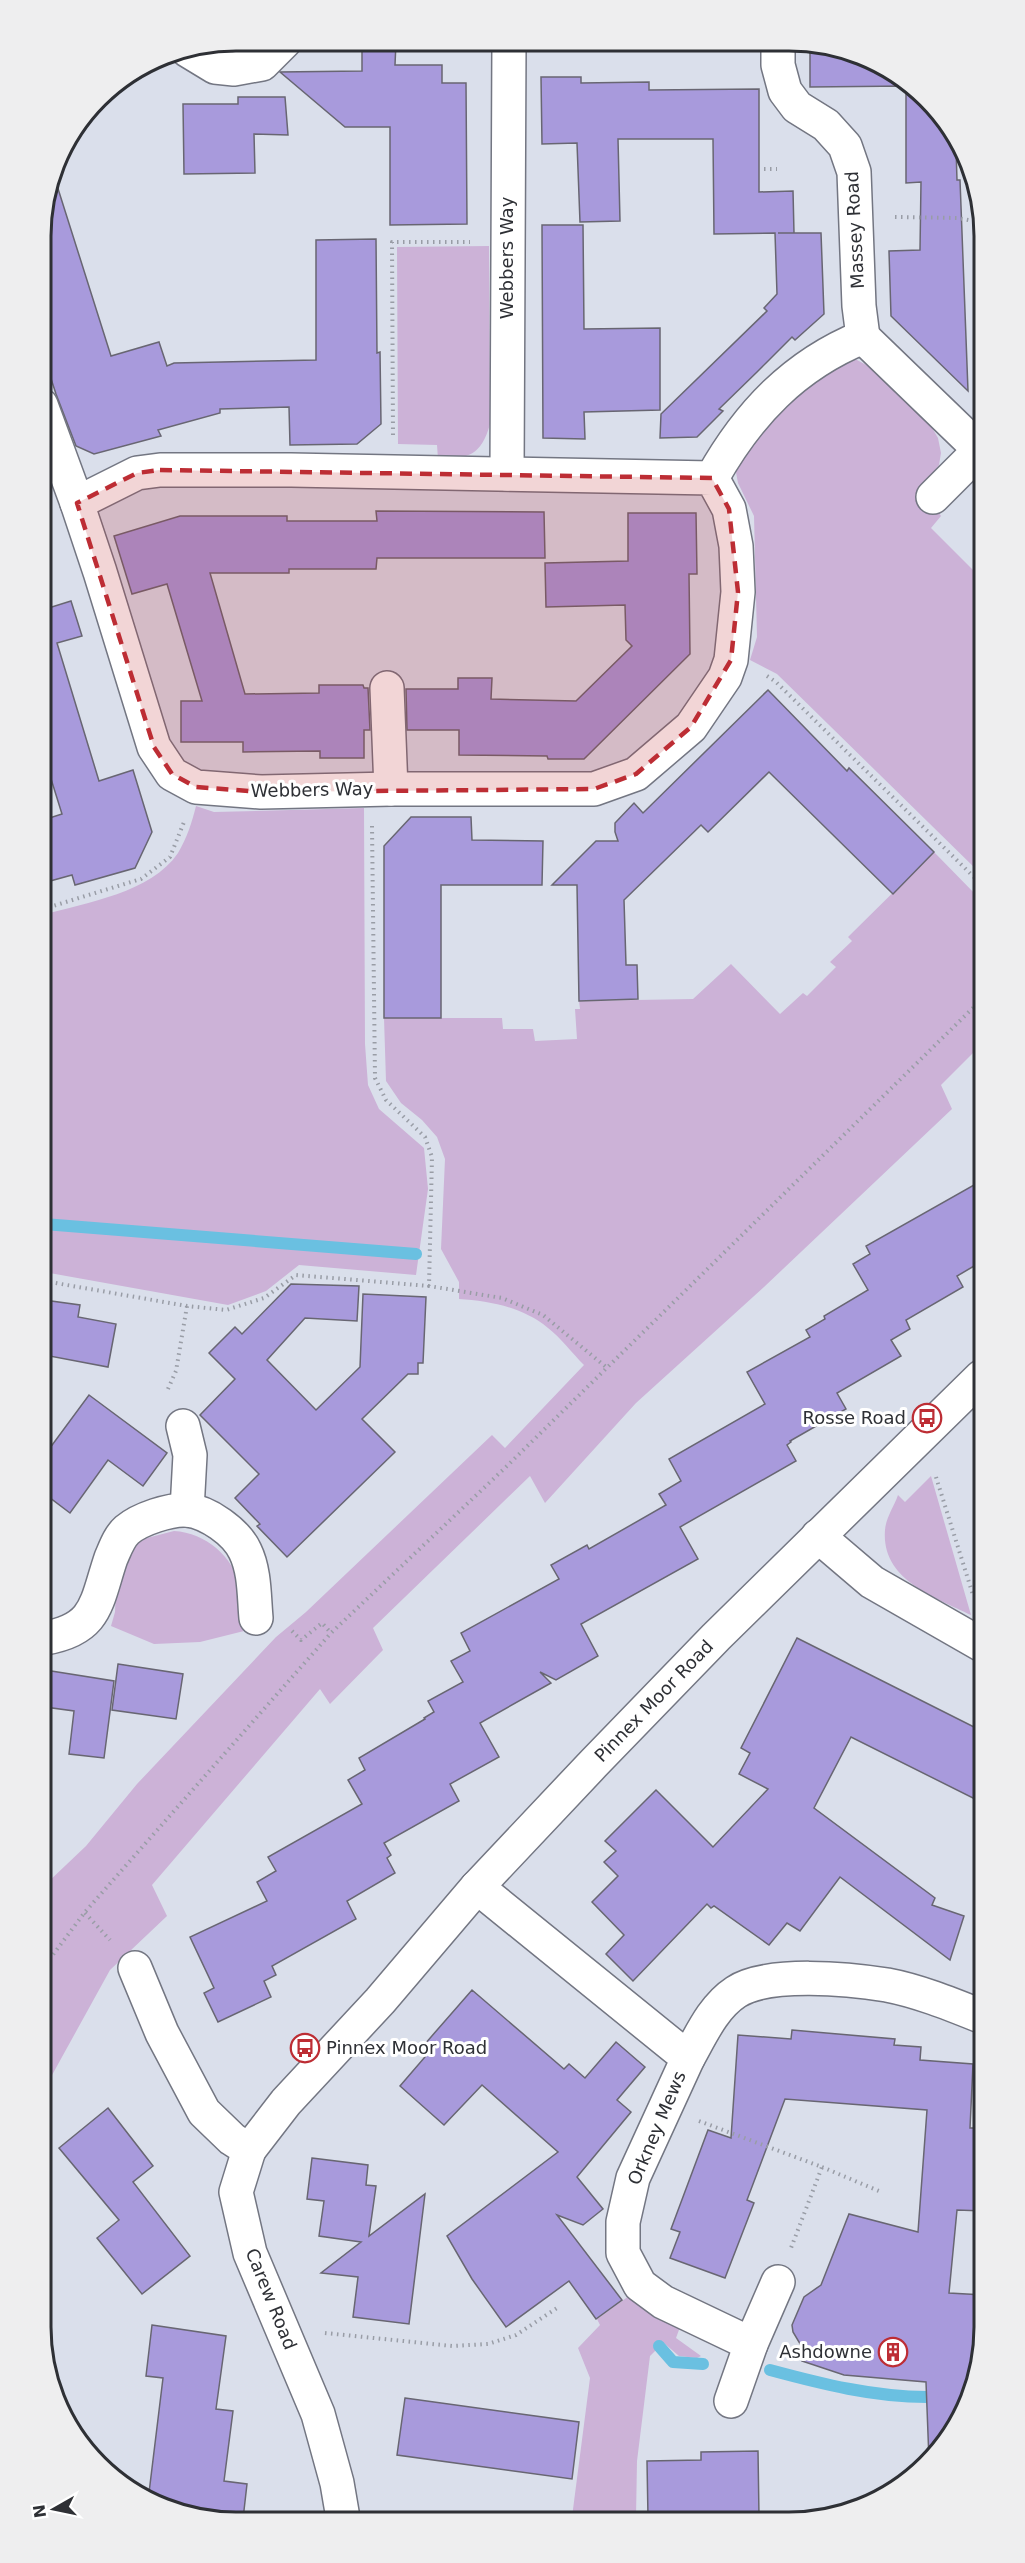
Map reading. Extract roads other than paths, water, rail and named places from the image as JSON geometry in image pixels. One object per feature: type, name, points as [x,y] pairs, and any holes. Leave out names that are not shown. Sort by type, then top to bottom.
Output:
[{"type":"street","points":[[196,56],[214,68],[234,69],[262,64],[275,51]]},
{"type":"street","name":"Webbers Way","points":[[507,474],[509,51]]},
{"type":"street","name":"Massey Road","points":[[778,51],[778,65],[785,91],[797,107],[826,125],[845,146],[854,172],[859,306],[863,337]]},
{"type":"street","points":[[77,503],[137,473],[160,470],[712,478],[732,443],[764,405],[802,369],[835,348],[863,337],[974,445]]},
{"type":"street","name":"Webbers Way","points":[[51,432],[100,572],[154,747],[172,774],[196,787],[261,792],[381,789],[594,789],[636,774],[691,727],[725,677],[730,660],[738,592],[736,546],[729,509],[712,478]]},
{"type":"street","points":[[933,497],[974,455]]},
{"type":"street","points":[[381,789],[387,688]]},
{"type":"street","name":"Pinnex Moor Road","points":[[249,2150],[286,2102],[349,2036],[477,1887],[700,1654],[974,1384]]},
{"type":"street","points":[[183,1426],[190,1455],[187,1510]]},
{"type":"street","points":[[51,1636],[81,1627],[96,1607],[115,1548],[126,1531],[145,1520],[187,1510],[208,1518],[228,1530],[245,1551],[252,1579],[256,1618]]},
{"type":"street","points":[[818,1536],[872,1582],[974,1641]]},
{"type":"street","name":"Orkney Mews","points":[[477,1887],[688,2058]]},
{"type":"street","points":[[135,1968],[162,2033],[204,2112],[232,2139],[249,2150]]},
{"type":"street","name":"Orkney Mews","points":[[751,2344],[663,2302],[640,2285],[623,2253],[623,2222],[633,2178],[688,2058],[711,2016],[737,1991],[754,1985],[792,1978],[888,1985],[974,2013]]},
{"type":"street","name":"Carew Road","points":[[249,2150],[236,2192],[250,2253],[283,2326],[318,2414],[337,2483],[342,2512]]},
{"type":"street","points":[[731,2401],[751,2344],[778,2282]]},
{"type":"waterway","points":[[51,1225],[416,1254]]},
{"type":"waterway","points":[[659,2346],[673,2362],[703,2364]]},
{"type":"waterway","points":[[770,2370],[868,2392],[927,2397]]},
{"type":"place","name":"Rosse Road","points":[[927,1418]]},
{"type":"place","name":"Pinnex Moor Road","points":[[305,2048]]},
{"type":"place","name":"Ashdowne","points":[[893,2352]]}]
